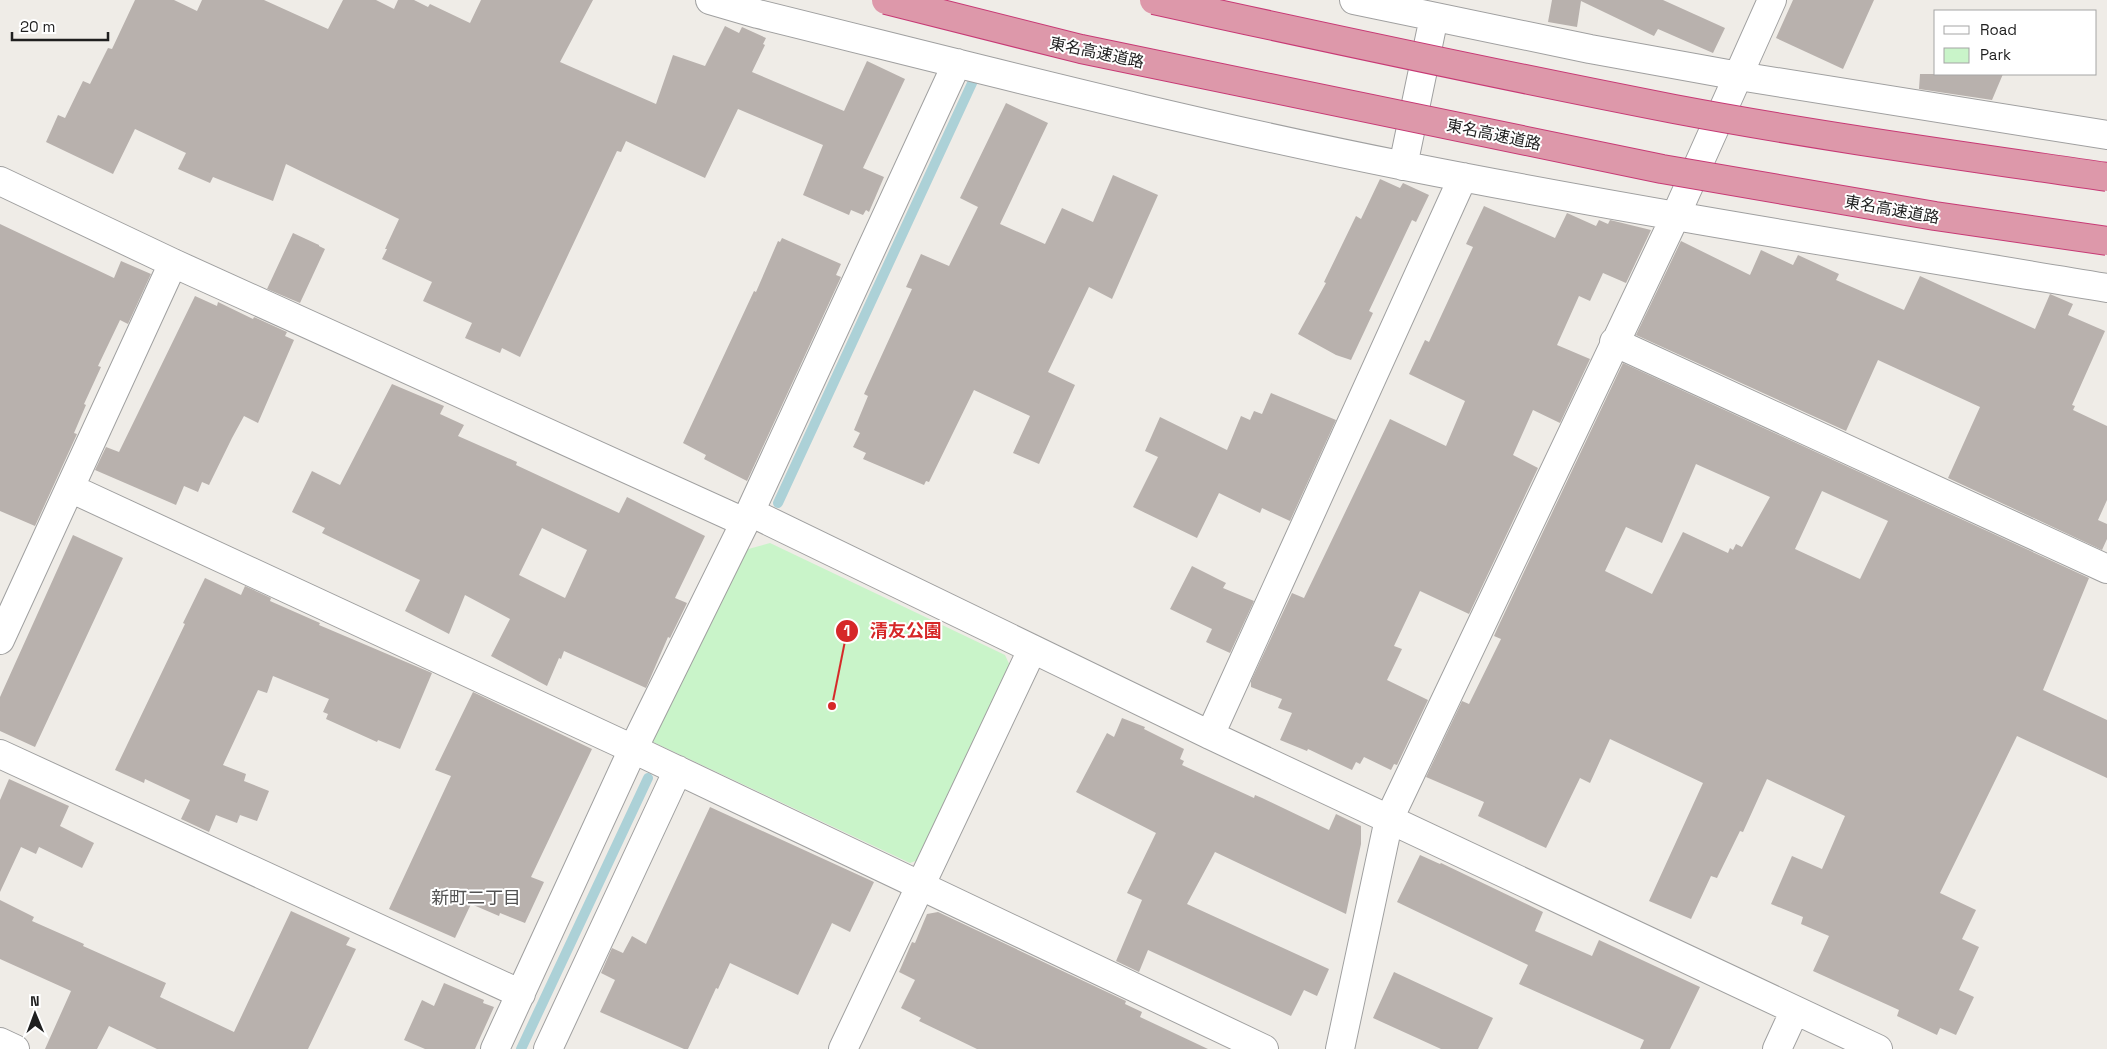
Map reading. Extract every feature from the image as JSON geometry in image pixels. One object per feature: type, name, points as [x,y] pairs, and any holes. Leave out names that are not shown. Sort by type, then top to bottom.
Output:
[{"type":"highway","name":"東名高速道路","points":[[886,0],[1080,49],[1662,169],[1935,216],[2107,241]]},
{"type":"highway","points":[[1154,0],[1398,54],[1676,109],[1944,153],[2107,177]]},
{"type":"street","points":[[710,0],[760,7],[957,64],[1205,124],[1403,166],[1675,217],[2107,288]]},
{"type":"street","points":[[1354,0],[1590,49],[1739,76],[2107,135]]},
{"type":"street","points":[[1340,1049],[1389,819],[1675,217],[1772,0]]},
{"type":"street","points":[[1403,166],[1434,17]]},
{"type":"street","points":[[495,1049],[634,749],[747,517],[957,64]]},
{"type":"street","points":[[1210,735],[1463,177]]},
{"type":"street","points":[[0,181],[173,263],[747,517],[1878,1049]]},
{"type":"street","points":[[0,640],[173,263]]},
{"type":"street","points":[[1614,342],[2107,569]]},
{"type":"street","points":[[70,488],[634,749],[1264,1049]]},
{"type":"street","points":[[843,1049],[1032,650]]},
{"type":"street","points":[[0,754],[521,994]]},
{"type":"street","points":[[548,1049],[678,770]]},
{"type":"street","points":[[1777,1049],[1795,1010]]},
{"type":"street","points":[[0,1042],[15,1049]]},
{"type":"green space","points":[[770,543],[1005,655],[1012,670],[924,858],[910,863],[651,741],[741,551]]},
{"type":"building","points":[[135,0],[174,0],[197,11],[202,0],[264,0],[328,29],[343,0],[376,0],[394,9],[398,0],[414,0],[428,7],[430,4],[470,23],[481,0],[593,0],[560,62],[656,104],[673,55],[705,66],[725,26],[739,33],[742,27],[766,38],[763,44],[765,45],[752,72],[844,111],[867,61],[905,79],[863,168],[884,177],[869,212],[866,210],[863,215],[851,210],[849,215],[803,195],[823,145],[738,109],[705,178],[626,141],[621,152],[617,151],[520,357],[502,348],[500,353],[465,338],[472,323],[423,301],[432,282],[382,259],[399,219],[286,164],[273,201],[213,177],[210,183],[178,169],[186,153],[135,129],[113,174],[46,142],[58,115],[65,118],[83,81],[90,84],[108,48],[112,49]]},
{"type":"building","points":[[1552,0],[1663,0],[1725,28],[1713,53],[1658,29],[1654,36],[1581,1],[1577,27],[1548,22]]},
{"type":"building","points":[[1793,0],[1874,0],[1843,69],[1776,38]]},
{"type":"building","points":[[1920,74],[2003,75],[1992,100],[1919,89]]},
{"type":"building","points":[[1006,103],[1048,123],[1000,224],[1045,244],[1062,208],[1093,222],[1113,175],[1158,195],[1112,299],[1089,287],[1048,372],[1075,385],[1039,464],[1013,453],[1030,416],[974,390],[929,482],[926,481],[924,485],[863,459],[866,453],[853,447],[860,433],[854,430],[868,396],[864,394],[912,289],[906,287],[921,254],[949,266],[978,207],[960,198]]},
{"type":"building","points":[[1380,179],[1400,188],[1403,183],[1429,195],[1416,222],[1412,220],[1369,311],[1373,313],[1351,360],[1336,355],[1298,334],[1326,283],[1324,282],[1356,216],[1361,219]]},
{"type":"building","points":[[1484,206],[1555,238],[1567,213],[1596,226],[1599,220],[1608,224],[1610,220],[1651,230],[1626,283],[1603,273],[1590,301],[1579,296],[1557,345],[1590,359],[1560,423],[1533,410],[1513,455],[1538,468],[1469,614],[1420,591],[1394,646],[1402,649],[1387,680],[1428,700],[1397,765],[1394,764],[1391,770],[1364,757],[1360,764],[1356,762],[1352,770],[1308,749],[1307,751],[1280,740],[1292,713],[1278,708],[1282,699],[1251,687],[1251,681],[1292,593],[1304,598],[1390,419],[1446,446],[1465,401],[1409,374],[1425,340],[1429,342],[1473,247],[1466,244]]},
{"type":"building","points":[[0,224],[114,278],[121,261],[151,274],[128,324],[120,320],[98,366],[101,367],[84,404],[86,405],[74,433],[77,434],[35,526],[0,511]]},
{"type":"building","points":[[293,233],[325,249],[300,303],[267,289]]},
{"type":"building","points":[[782,238],[841,264],[836,275],[841,277],[747,481],[704,459],[706,455],[683,443],[754,291],[756,292],[778,241],[780,242]]},
{"type":"building","points":[[1681,241],[1750,275],[1761,250],[1793,265],[1798,255],[1839,274],[1836,280],[1904,310],[1920,276],[2035,329],[2050,294],[2073,304],[2068,315],[2105,331],[2072,405],[2075,406],[2073,410],[2107,426],[2107,500],[2098,520],[2107,524],[2107,539],[2102,550],[1948,478],[1980,407],[1878,360],[1846,431],[1636,335]]},
{"type":"building","points":[[195,296],[217,306],[218,302],[253,319],[254,317],[287,332],[285,336],[294,340],[258,423],[244,416],[209,485],[202,482],[198,492],[184,486],[176,505],[95,470],[106,447],[119,452]]},
{"type":"building","points":[[1623,363],[2089,578],[2043,690],[2107,720],[2107,778],[2017,736],[1940,893],[1976,910],[1962,939],[1979,947],[1959,990],[1974,997],[1956,1035],[1940,1028],[1937,1035],[1897,1016],[1899,1010],[1813,971],[1829,936],[1801,924],[1803,917],[1771,904],[1792,856],[1822,869],[1845,816],[1767,779],[1743,832],[1740,831],[1717,878],[1711,876],[1691,919],[1649,901],[1703,783],[1610,739],[1590,783],[1580,778],[1546,848],[1478,816],[1484,802],[1426,777],[1462,701],[1469,704],[1501,639],[1494,636]],"holes":[[[1696,464],[1770,497],[1742,547],[1736,544],[1733,550],[1730,548],[1728,553],[1683,532],[1652,594],[1605,571],[1626,527],[1662,543]],[[1822,491],[1888,521],[1860,579],[1795,549]]]},
{"type":"building","points":[[392,384],[444,406],[440,414],[464,425],[458,436],[517,462],[516,465],[619,513],[627,497],[705,536],[675,598],[687,603],[670,638],[668,637],[646,688],[564,651],[547,686],[491,656],[510,619],[465,595],[449,634],[405,611],[420,580],[322,533],[325,528],[292,512],[312,471],[340,485]],"holes":[[[542,528],[587,550],[565,598],[519,575]]]},
{"type":"building","points":[[1271,393],[1336,420],[1290,521],[1262,508],[1260,513],[1219,493],[1197,538],[1133,507],[1158,457],[1145,451],[1160,417],[1227,450],[1241,416],[1250,420],[1254,411],[1262,414]]},
{"type":"building","points":[[73,535],[123,558],[35,747],[0,731],[0,697]]},
{"type":"building","points":[[1192,566],[1226,583],[1223,588],[1254,601],[1230,653],[1206,642],[1212,629],[1170,609]]},
{"type":"building","points":[[205,578],[241,595],[245,586],[271,598],[270,601],[320,623],[319,625],[432,673],[400,749],[378,740],[377,742],[326,719],[328,714],[323,712],[329,699],[273,676],[267,693],[258,690],[223,765],[246,774],[244,781],[269,791],[257,821],[240,815],[237,823],[216,815],[209,832],[181,819],[190,800],[145,779],[144,783],[115,770]]},
{"type":"building","points":[[473,692],[592,749],[531,877],[544,882],[525,923],[500,913],[499,916],[471,904],[455,938],[389,909],[451,776],[435,770]]},
{"type":"building","points":[[1122,718],[1145,727],[1144,729],[1184,749],[1180,759],[1184,761],[1182,765],[1254,798],[1255,795],[1329,830],[1336,814],[1361,826],[1361,844],[1346,914],[1215,852],[1187,904],[1329,969],[1317,996],[1304,990],[1291,1016],[1148,950],[1139,972],[1116,961],[1142,900],[1127,893],[1156,833],[1076,792],[1107,733],[1114,737]]},
{"type":"building","points":[[9,779],[69,806],[60,826],[94,843],[82,868],[39,847],[36,854],[21,847],[0,892],[0,800]]},
{"type":"building","points":[[710,807],[874,882],[850,932],[832,923],[798,995],[730,963],[718,989],[716,988],[688,1049],[684,1049],[600,1012],[615,980],[601,973],[612,948],[623,953],[632,936],[646,944]]},
{"type":"building","points":[[1420,855],[1441,863],[1543,912],[1535,931],[1592,956],[1599,940],[1700,987],[1670,1049],[1640,1049],[1644,1040],[1519,984],[1528,965],[1397,902]]},
{"type":"building","points":[[0,900],[34,917],[32,921],[166,983],[160,997],[234,1032],[291,911],[350,938],[346,945],[356,949],[308,1049],[157,1049],[109,1026],[97,1049],[45,1049],[71,991],[0,959]]},
{"type":"building","points":[[938,912],[1126,1001],[1125,1004],[1142,1012],[1140,1017],[1208,1049],[977,1049],[919,1021],[921,1018],[901,1008],[915,980],[899,972],[912,942],[915,943],[927,914]]},
{"type":"building","points":[[1394,972],[1493,1018],[1478,1049],[1441,1049],[1373,1018]]},
{"type":"building","points":[[444,983],[484,1000],[483,1003],[494,1007],[475,1049],[425,1049],[404,1040],[422,1000],[434,1006]]},
{"type":"waterway","points":[[778,503],[973,81]]},
{"type":"waterway","points":[[521,1049],[648,778]]},
{"type":"place","name":"清友公園","points":[[832,706]]},
{"type":"district","name":"新町二丁目","points":[[476,898]]}]
